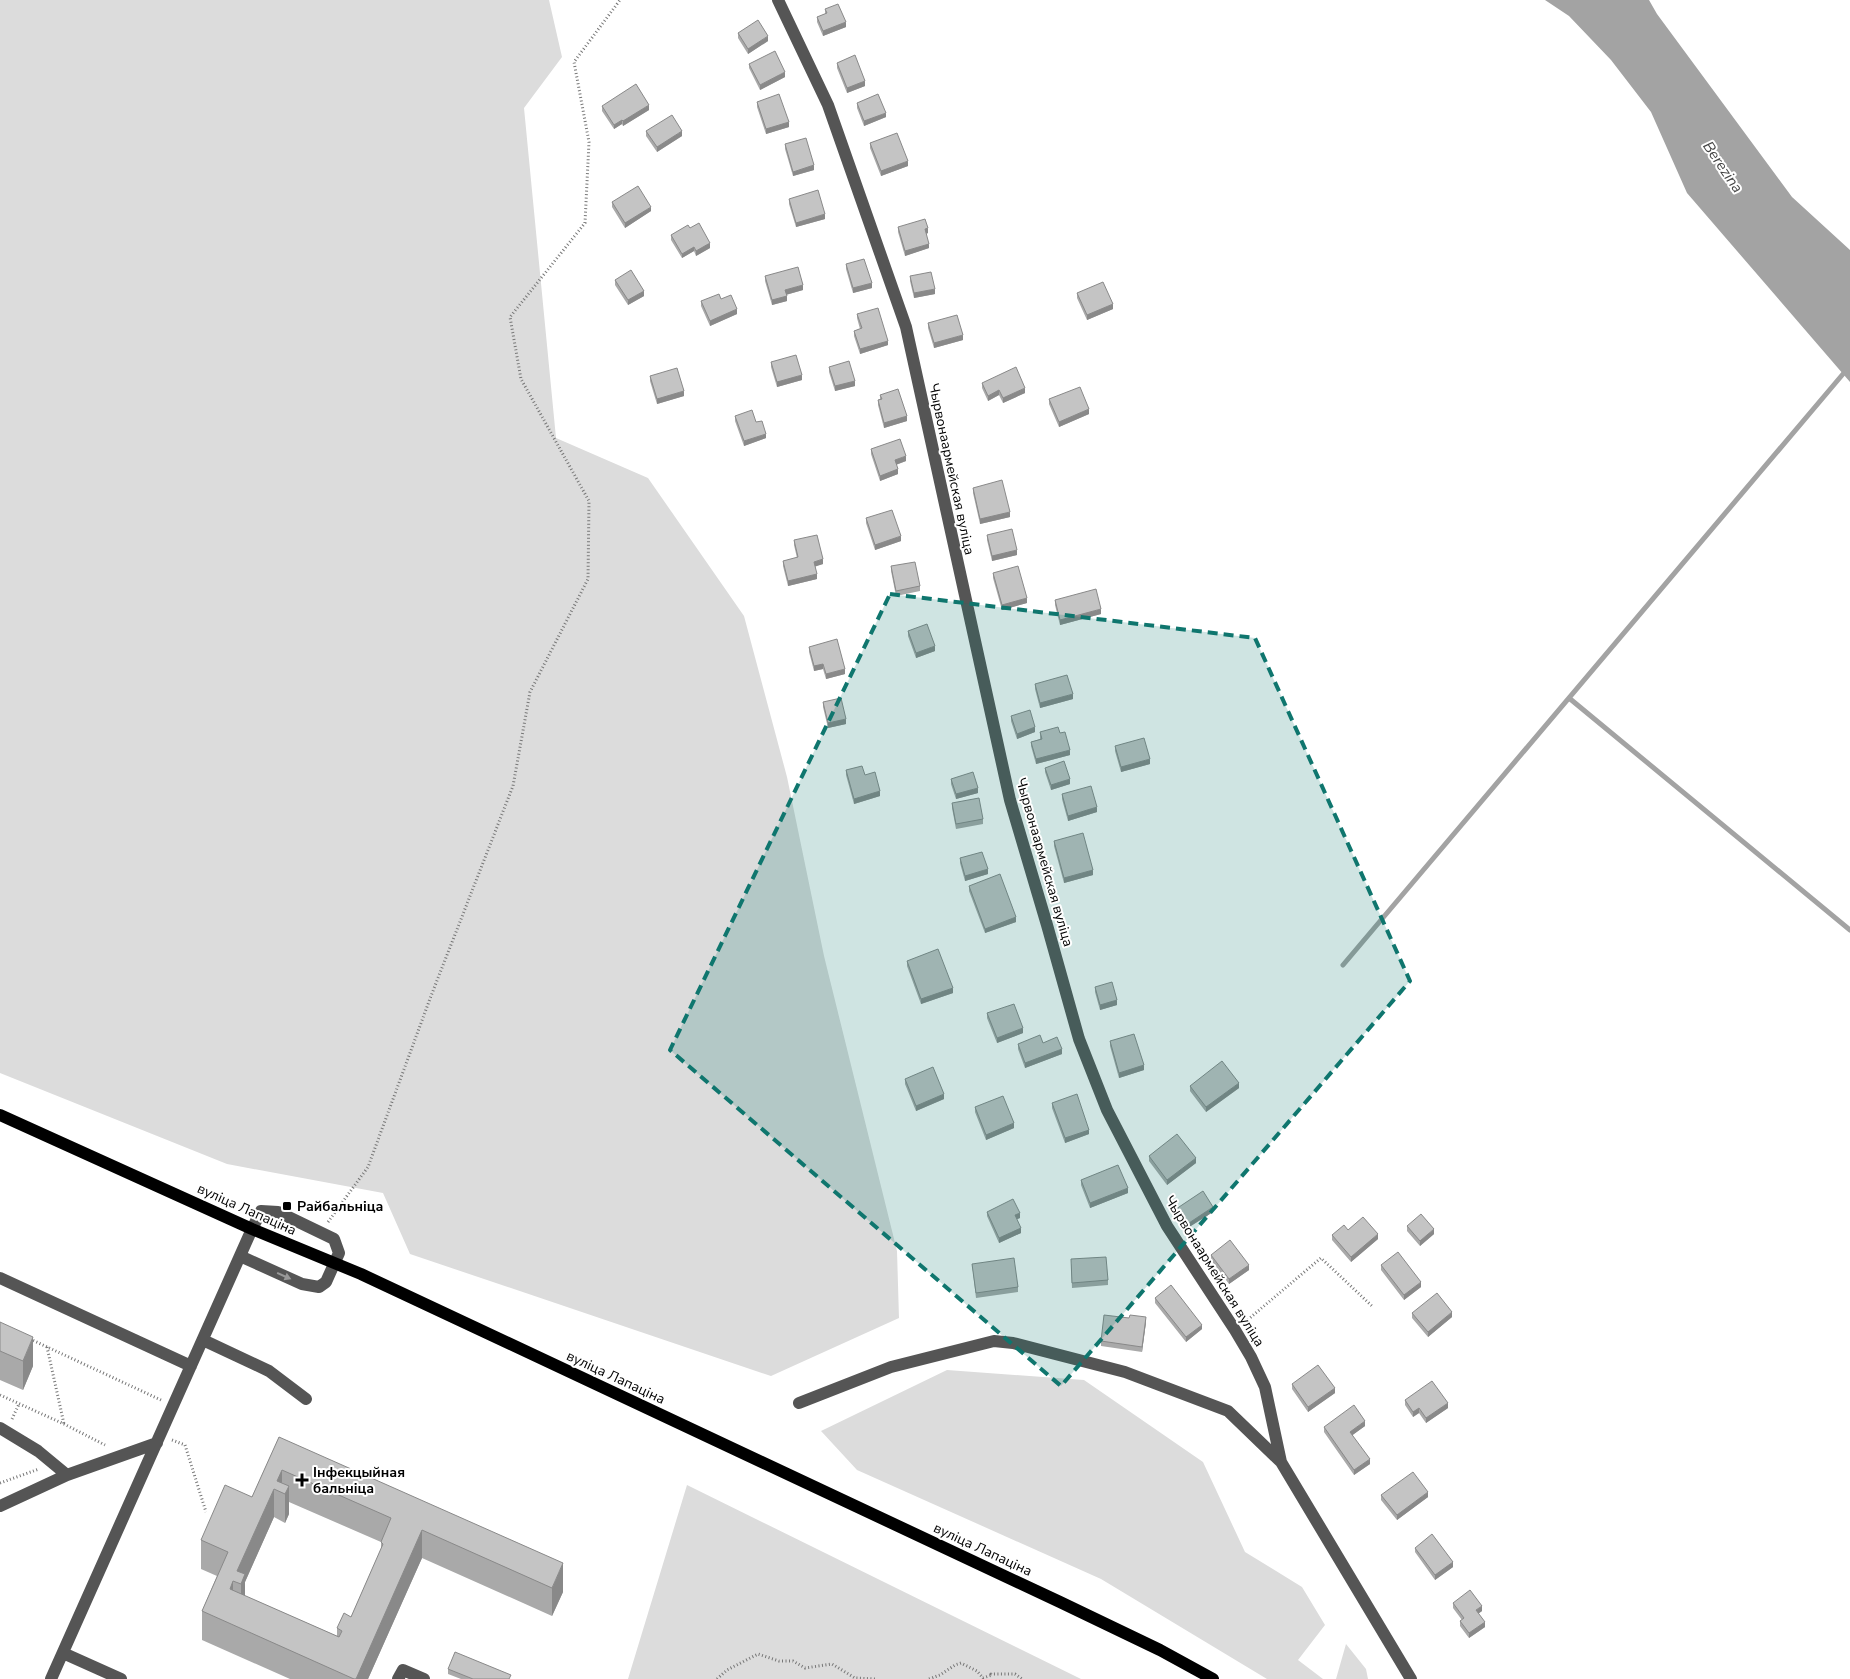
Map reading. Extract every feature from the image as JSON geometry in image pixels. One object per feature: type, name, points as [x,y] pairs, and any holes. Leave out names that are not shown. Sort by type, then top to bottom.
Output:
[{"type":"main road","name":"вуліца Лапаціна","points":[[0,1115],[252,1229],[379,1282],[1060,1602],[1160,1650],[1214,1679]]},
{"type":"street","name":"Чырвонаармейская вуліца","points":[[778,0],[828,105],[906,328],[1010,800],[1079,1039],[1107,1110],[1167,1226],[1235,1330],[1265,1386],[1281,1462],[1411,1679]]},
{"type":"street","points":[[51,1679],[252,1229],[261,1211],[278,1212],[334,1239],[339,1253],[326,1282],[319,1287],[302,1284],[240,1256]]},
{"type":"street","points":[[0,1278],[191,1366]]},
{"type":"street","points":[[203,1340],[269,1371],[306,1399]]},
{"type":"street","points":[[799,1403],[891,1367],[994,1341],[1013,1343],[1125,1372],[1228,1411],[1281,1462]]},
{"type":"street","points":[[0,1428],[38,1450],[68,1475]]},
{"type":"street","points":[[0,1506],[68,1475],[158,1439]]},
{"type":"street","points":[[63,1653],[98,1674],[121,1679]]},
{"type":"street","points":[[398,1679],[403,1670],[424,1679]]},
{"type":"path","points":[[321,1233],[368,1167],[431,996],[513,786],[530,692],[588,579],[589,502],[521,379],[510,316],[585,223],[589,142],[574,62],[620,0]]},
{"type":"path","points":[[1235,1330],[1321,1258],[1373,1307]]},
{"type":"path","points":[[23,1336],[164,1401],[160,1408]]},
{"type":"path","points":[[47,1347],[64,1424]]},
{"type":"path","points":[[0,1395],[105,1445],[96,1448]]},
{"type":"path","points":[[158,1439],[185,1445],[206,1512]]},
{"type":"path","points":[[0,1482],[53,1464]]},
{"type":"path","points":[[718,1679],[726,1670],[758,1654],[778,1661],[794,1661],[805,1668],[832,1664],[855,1678],[875,1679]]},
{"type":"path","points":[[929,1679],[961,1663],[977,1671],[983,1678],[991,1674],[1015,1674],[1022,1679]]},
{"type":"highlighted area","points":[[890,594],[1255,638],[1410,981],[1061,1386],[670,1050]]},
{"type":"shaded area","points":[[0,0],[549,0],[562,57],[524,108],[556,438],[648,478],[744,616],[787,777],[824,956],[897,1251],[899,1318],[771,1376],[410,1254],[383,1193],[227,1164],[0,1073]]},
{"type":"shaded area","points":[[947,1370],[1084,1380],[1203,1462],[1245,1552],[1302,1587],[1325,1625],[1298,1660],[1323,1679],[1267,1679],[1101,1579],[857,1470],[821,1431]]},
{"type":"shaded area","points":[[687,1485],[1081,1679],[628,1679]]},
{"type":"shaded area","points":[[1346,1644],[1366,1669],[1368,1679],[1336,1679]]},
{"type":"water","name":"Berezina","points":[[1545,0],[1649,0],[1657,14],[1792,197],[1850,250],[1850,382],[1687,193],[1651,112],[1611,60],[1569,16]]},
{"type":"building","points":[[838,4],[846,22],[823,31],[817,17],[827,13],[825,9]]},
{"type":"building","points":[[758,20],[768,36],[748,49],[738,33]]},
{"type":"building","points":[[775,51],[785,72],[760,85],[749,64]]},
{"type":"building","points":[[855,55],[865,81],[847,88],[837,63]]},
{"type":"building","points":[[636,84],[649,105],[614,125],[602,106]]},
{"type":"building","points":[[779,94],[789,122],[766,129],[757,102]]},
{"type":"building","points":[[878,94],[886,113],[864,121],[857,103]]},
{"type":"building","points":[[672,115],[682,131],[657,147],[646,131]]},
{"type":"building","points":[[897,133],[908,161],[881,171],[870,143]]},
{"type":"building","points":[[806,138],[814,165],[793,172],[785,144]]},
{"type":"building","points":[[638,186],[651,207],[625,223],[612,202]]},
{"type":"building","points":[[818,190],[825,214],[796,223],[789,199]]},
{"type":"building","points":[[925,219],[928,228],[925,229],[929,244],[905,251],[898,227]]},
{"type":"building","points":[[699,223],[710,243],[696,251],[694,247],[682,254],[671,235],[688,225],[690,228]]},
{"type":"building","points":[[864,259],[872,283],[853,288],[846,264]]},
{"type":"building","points":[[798,267],[803,285],[785,290],[787,296],[772,300],[765,276]]},
{"type":"building","points":[[631,270],[644,291],[628,300],[615,280]]},
{"type":"building","points":[[931,272],[935,289],[914,293],[910,276]]},
{"type":"building","points":[[1103,282],[1113,304],[1087,315],[1077,293]]},
{"type":"building","points":[[719,294],[721,299],[731,295],[737,309],[710,321],[701,301]]},
{"type":"building","points":[[878,308],[888,341],[860,349],[854,331],[862,328],[857,314]]},
{"type":"building","points":[[957,315],[963,335],[934,343],[928,323]]},
{"type":"building","points":[[796,355],[802,375],[777,382],[771,362]]},
{"type":"building","points":[[849,361],[855,381],[835,386],[829,367]]},
{"type":"building","points":[[1016,367],[1025,388],[1003,398],[999,390],[988,396],[982,383]]},
{"type":"building","points":[[677,368],[684,391],[657,399],[650,376]]},
{"type":"building","points":[[1080,387],[1089,409],[1059,422],[1049,399]]},
{"type":"building","points":[[898,389],[907,416],[884,423],[878,400],[882,399],[880,395]]},
{"type":"building","points":[[752,410],[756,422],[762,421],[766,434],[744,441],[735,416]]},
{"type":"building","points":[[900,439],[906,456],[895,460],[898,469],[880,476],[871,449]]},
{"type":"building","points":[[1002,480],[1010,512],[980,519],[973,488]]},
{"type":"building","points":[[892,510],[901,536],[875,545],[866,518]]},
{"type":"building","points":[[1012,529],[1017,550],[992,556],[987,535]]},
{"type":"building","points":[[817,535],[823,559],[814,562],[817,574],[788,581],[783,561],[798,557],[794,540]]},
{"type":"building","points":[[915,562],[920,586],[896,591],[891,566]]},
{"type":"building","points":[[1018,566],[1027,598],[1002,605],[993,573]]},
{"type":"building","points":[[1096,589],[1101,609],[1060,620],[1055,600]]},
{"type":"building","points":[[927,624],[935,646],[916,653],[908,631]]},
{"type":"building","points":[[837,639],[845,669],[826,674],[823,664],[814,666],[809,647]]},
{"type":"building","points":[[1067,675],[1073,694],[1040,703],[1035,684]]},
{"type":"building","points":[[841,698],[846,719],[828,723],[823,702]]},
{"type":"building","points":[[1030,710],[1035,727],[1017,734],[1011,716]]},
{"type":"building","points":[[1058,727],[1060,733],[1065,732],[1070,750],[1036,759],[1031,742],[1042,739],[1040,732]]},
{"type":"building","points":[[1144,738],[1150,759],[1121,767],[1115,746]]},
{"type":"building","points":[[1064,761],[1070,779],[1051,785],[1045,768]]},
{"type":"building","points":[[862,766],[865,775],[875,772],[880,791],[854,799],[846,770]]},
{"type":"building","points":[[973,772],[978,788],[956,794],[951,779]]},
{"type":"building","points":[[1091,786],[1097,807],[1068,816],[1062,794]]},
{"type":"building","points":[[979,798],[983,819],[956,824],[952,803]]},
{"type":"building","points":[[1083,833],[1093,870],[1064,878],[1054,841]]},
{"type":"building","points":[[982,852],[988,869],[965,876],[960,858]]},
{"type":"building","points":[[1000,874],[1016,917],[985,929],[969,886]]},
{"type":"building","points":[[938,949],[953,988],[921,999],[907,961]]},
{"type":"building","points":[[1112,982],[1117,1000],[1100,1005],[1095,987]]},
{"type":"building","points":[[1014,1004],[1023,1028],[997,1038],[987,1013]]},
{"type":"building","points":[[1134,1034],[1144,1065],[1119,1073],[1110,1041]]},
{"type":"building","points":[[1040,1035],[1043,1043],[1057,1037],[1062,1049],[1025,1063],[1018,1044]]},
{"type":"building","points":[[1222,1061],[1239,1083],[1206,1107],[1190,1086]]},
{"type":"building","points":[[933,1067],[944,1094],[916,1106],[905,1079]]},
{"type":"building","points":[[1077,1094],[1089,1130],[1065,1138],[1052,1103]]},
{"type":"building","points":[[1003,1096],[1014,1123],[986,1135],[975,1107]]},
{"type":"building","points":[[1177,1134],[1196,1158],[1167,1180],[1149,1156]]},
{"type":"building","points":[[1118,1165],[1128,1188],[1090,1203],[1081,1180]]},
{"type":"building","points":[[1203,1191],[1213,1207],[1186,1225],[1176,1209]]},
{"type":"building","points":[[1013,1199],[1020,1213],[1015,1215],[1021,1228],[999,1238],[987,1212]]},
{"type":"building","points":[[1421,1214],[1434,1229],[1420,1241],[1407,1226]]},
{"type":"building","points":[[1363,1217],[1378,1234],[1351,1257],[1332,1235],[1344,1225],[1348,1230]]},
{"type":"building","points":[[1230,1240],[1249,1265],[1229,1279],[1211,1255]]},
{"type":"building","points":[[1398,1252],[1421,1282],[1404,1295],[1381,1265]]},
{"type":"building","points":[[1106,1257],[1108,1280],[1072,1283],[1071,1259]]},
{"type":"building","points":[[1014,1258],[1018,1287],[976,1293],[972,1264]]},
{"type":"building","points":[[1171,1285],[1202,1325],[1186,1337],[1155,1298]]},
{"type":"building","points":[[1437,1293],[1452,1312],[1428,1332],[1412,1313]]},
{"type":"building","points":[[1104,1315],[1129,1318],[1130,1315],[1146,1317],[1142,1347],[1101,1341]]},
{"type":"building","points":[[0,1322],[33,1337],[23,1361],[0,1351]]},
{"type":"building","points":[[1318,1365],[1335,1388],[1308,1407],[1292,1384]]},
{"type":"building","points":[[1432,1381],[1448,1403],[1426,1418],[1419,1408],[1413,1412],[1405,1400]]},
{"type":"building","points":[[1354,1405],[1365,1421],[1350,1432],[1370,1459],[1354,1470],[1324,1427]]},
{"type":"building","points":[[279,1437],[563,1563],[552,1588],[422,1530],[356,1679],[354,1679],[202,1611],[228,1552],[201,1540],[225,1485],[252,1497]],"holes":[[[282,1470],[391,1518],[381,1542],[383,1544],[351,1617],[344,1613],[337,1628],[342,1631],[339,1637],[230,1589],[233,1581],[241,1584],[245,1574],[237,1571],[274,1489],[285,1494],[289,1486],[277,1481]]]},
{"type":"building","points":[[1413,1472],[1428,1492],[1397,1515],[1381,1495]]},
{"type":"building","points":[[1432,1534],[1453,1562],[1435,1575],[1415,1548]]},
{"type":"building","points":[[1470,1590],[1482,1606],[1476,1610],[1485,1622],[1469,1633],[1460,1621],[1464,1618],[1453,1603]]},
{"type":"building","points":[[455,1652],[511,1675],[509,1679],[473,1679],[448,1669]]},
{"type":"waterway","points":[[1343,965],[1843,374]]},
{"type":"waterway","points":[[1569,698],[1850,930]]},
{"type":"place","name":"Райбальніца","points":[[287,1206]]},
{"type":"place","name":"Інфекцыйная бальніца","points":[[302,1480]]}]
